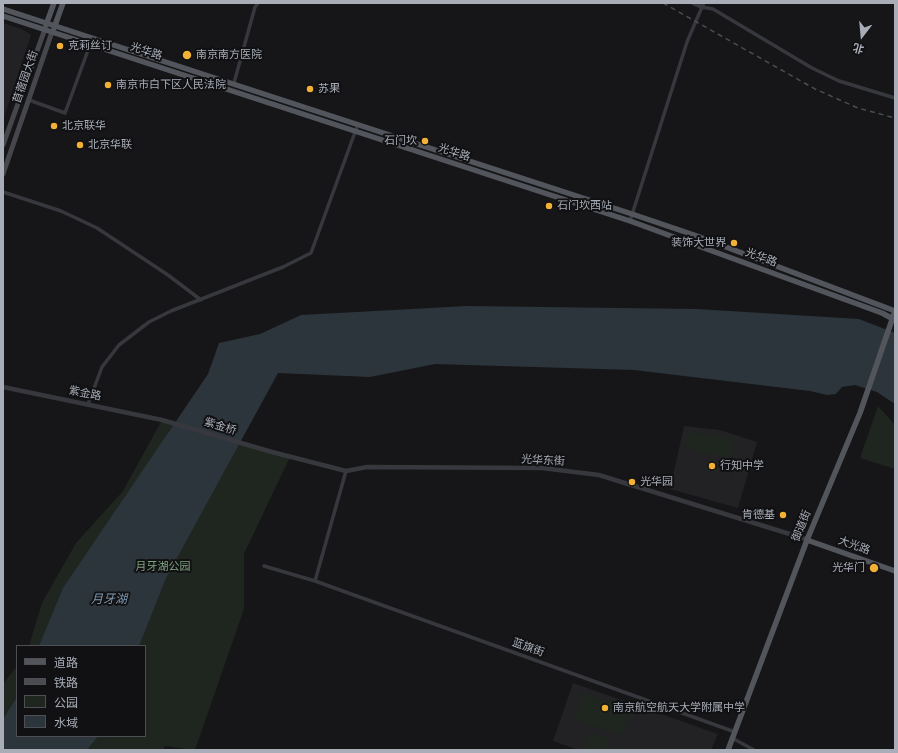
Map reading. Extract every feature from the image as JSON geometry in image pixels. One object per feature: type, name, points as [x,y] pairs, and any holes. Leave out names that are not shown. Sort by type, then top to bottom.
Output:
[{"type":"main road","points":[[45,29],[54,3]]},
{"type":"main road","points":[[52,32],[64,3]]},
{"type":"main road","name":"光华路","points":[[3,9],[234,83],[697,236],[895,311]]},
{"type":"main road","name":"光华路","points":[[3,16],[630,221],[882,313],[894,320]]},
{"type":"main road","name":"苜蓿园大街","points":[[3,145],[6,129],[45,29]]},
{"type":"main road","name":"苜蓿园大街","points":[[3,174],[52,32]]},
{"type":"main road","name":"御道街","points":[[728,750],[807,540],[860,413],[894,320],[895,311]]},
{"type":"main road","points":[[807,540],[879,564]]},
{"type":"street","points":[[234,83],[255,7],[258,3]]},
{"type":"street","points":[[693,3],[713,9],[812,68],[839,81],[895,98]]},
{"type":"street","points":[[630,221],[687,42],[702,5]]},
{"type":"street","points":[[29,100],[65,113],[87,53]]},
{"type":"street","points":[[88,404],[102,367],[119,345],[149,322],[171,311],[284,267],[311,253],[358,124]]},
{"type":"street","points":[[3,192],[61,211],[97,228],[168,275],[201,300]]},
{"type":"street","name":"紫金路","points":[[3,387],[162,420]]},
{"type":"street","name":"紫金桥","points":[[162,420],[272,452]]},
{"type":"street","name":"光华东街","points":[[272,452],[346,471],[367,467],[542,468],[599,475],[807,540]]},
{"type":"street","points":[[315,581],[346,471]]},
{"type":"street","name":"大光路","points":[[879,564],[895,571]]},
{"type":"street","name":"蓝旗街","points":[[264,566],[315,581],[735,732]]},
{"type":"street","points":[[732,738],[754,750]]},
{"type":"shaded area","points":[[3,23],[22,29],[31,35],[3,120]]},
{"type":"shaded area","name":"行知中学","points":[[684,426],[720,430],[757,442],[738,508],[670,489]]},
{"type":"shaded area","name":"南京航空航天大学附属中学","points":[[573,683],[718,734],[711,750],[579,750],[553,741]]},
{"type":"green space","points":[[878,406],[895,425],[895,469],[860,458]]},
{"type":"green space","name":"月牙湖公园","points":[[162,420],[290,457],[244,554],[244,609],[195,750],[165,746],[163,750],[3,750],[3,684],[16,667],[16,737],[146,737],[146,645],[29,645],[42,603],[76,543],[123,491]]},
{"type":"green space","points":[[691,432],[729,438],[733,442],[735,449],[730,456],[726,457],[692,451],[684,443],[685,438]]},
{"type":"green space","points":[[583,692],[631,710],[622,736],[574,719]]},
{"type":"green space","points":[[591,733],[611,740],[608,750],[584,750]]},
{"type":"water","name":"月牙湖","points":[[467,306],[697,309],[859,319],[895,333],[895,404],[877,392],[855,385],[842,387],[836,394],[827,395],[810,391],[634,370],[435,364],[370,377],[278,373],[166,578],[139,645],[39,645],[63,588],[208,374],[219,343],[260,334],[301,315]]},
{"type":"water","points":[[16,699],[16,737],[97,737],[87,750],[3,750],[3,719]]},
{"type":"railway","points":[[663,3],[815,89],[858,108],[895,118]]},
{"type":"place","name":"克莉丝订","points":[[60,46]]},
{"type":"place","name":"南京南方医院","points":[[187,55]]},
{"type":"place","name":"南京市白下区人民法院","points":[[108,85]]},
{"type":"place","name":"苏果","points":[[310,89]]},
{"type":"place","name":"北京联华","points":[[54,126]]},
{"type":"place","name":"石门坎","points":[[425,141]]},
{"type":"place","name":"北京华联","points":[[80,145]]},
{"type":"place","name":"石门坎西站","points":[[549,206]]},
{"type":"place","name":"装饰大世界","points":[[734,243]]},
{"type":"place","name":"行知中学","points":[[712,466]]},
{"type":"place","name":"光华园","points":[[632,482]]},
{"type":"place","name":"肯德基","points":[[783,515]]},
{"type":"place","name":"光华门","points":[[874,568]]},
{"type":"place","name":"南京航空航天大学附属中学","points":[[605,708]]}]
